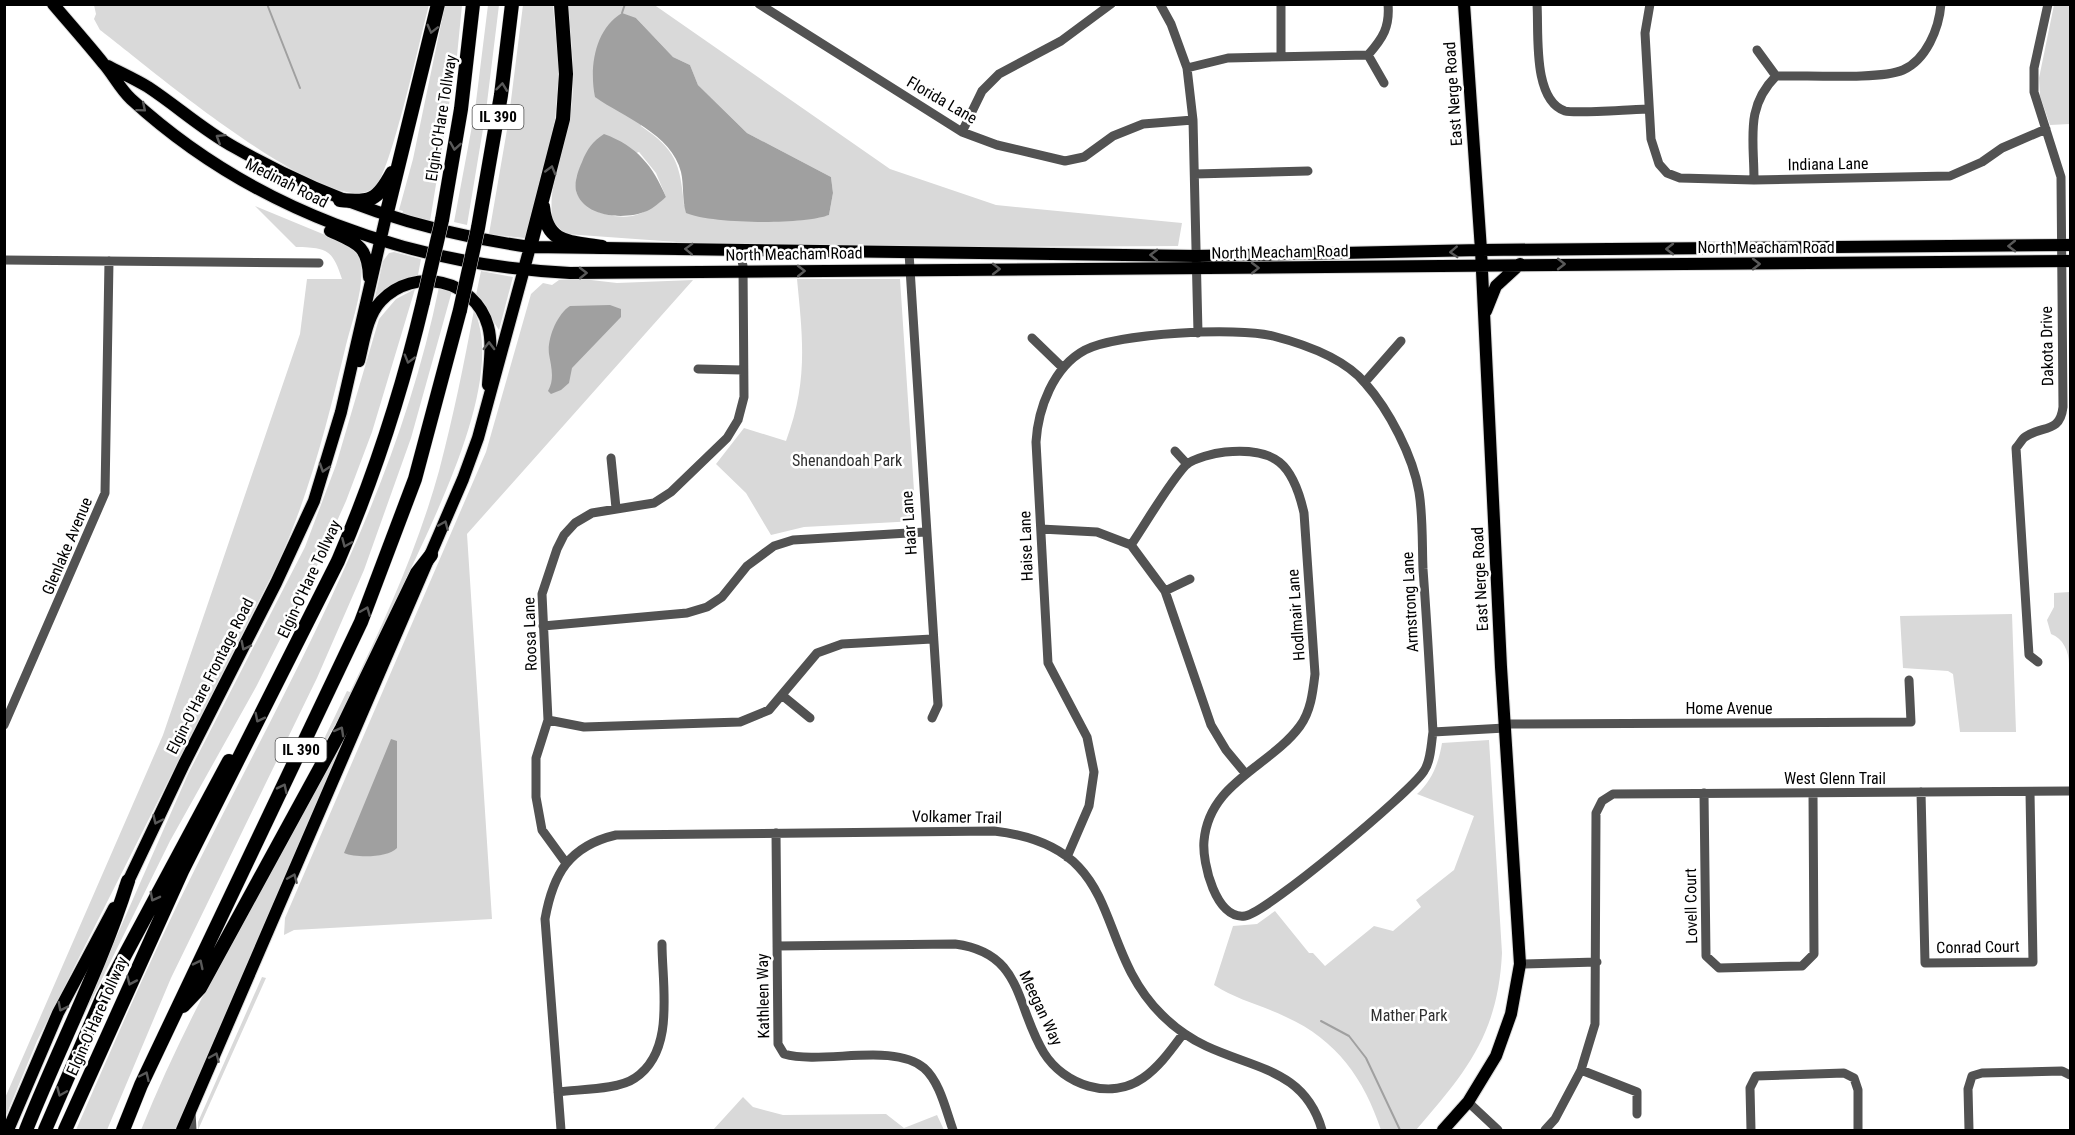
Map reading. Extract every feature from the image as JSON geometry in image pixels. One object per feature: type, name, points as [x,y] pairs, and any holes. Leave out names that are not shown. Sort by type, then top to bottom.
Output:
[{"type":"highway","points":[[387,216],[438,4]]},
{"type":"highway","name":"Elgin-O'Hare Tollway","points":[[65,1131],[135,970],[333,571],[360,510],[393,414],[442,220],[461,109],[473,4]]},
{"type":"highway","name":"IL 390","points":[[123,1131],[174,1016],[346,655],[385,563],[415,479],[460,310],[478,228],[500,105],[512,4]]},
{"type":"highway","points":[[530,247],[558,143],[565,100],[566,74],[561,4]]},
{"type":"highway","points":[[340,200],[368,201],[378,196],[400,158]]},
{"type":"highway","points":[[542,202],[548,228],[555,237],[603,247]]},
{"type":"highway","points":[[174,1016],[200,988],[342,728],[417,573],[431,555]]},
{"type":"highway","points":[[45,1131],[84,1037],[136,932],[225,766],[248,739]]},
{"type":"highway","points":[[26,1131],[57,1051],[114,927],[128,881]]},
{"type":"main road","name":"Medinah Road","points":[[53,4],[129,97],[187,145],[257,189],[319,219],[381,242],[490,267]]},
{"type":"main road","name":"East Nerge Road","points":[[1443,1131],[1468,1102],[1496,1056],[1511,1014],[1520,964],[1505,726],[1481,250],[1464,4]]},
{"type":"main road","name":"Medinah Road","points":[[104,64],[148,87],[190,120],[232,146],[340,200],[387,216],[496,242]]},
{"type":"main road","points":[[257,189],[274,206],[361,247],[368,268],[369,286]]},
{"type":"main road","name":"Elgin-O'Hare Frontage Road","points":[[8,1131],[58,1013],[128,881],[184,764],[296,543],[314,501],[341,412],[387,216]]},
{"type":"main road","name":"North Meacham Road","points":[[496,242],[530,247],[909,253],[1196,262],[1520,264],[2066,260]]},
{"type":"main road","name":"North Meacham Road","points":[[490,267],[570,273],[910,269],[1196,262],[1481,250],[2066,245]]},
{"type":"main road","points":[[182,1131],[463,479],[488,405],[530,247]]},
{"type":"main road","points":[[1484,315],[1496,286],[1520,264]]},
{"type":"main road","points":[[341,412],[353,383],[372,313],[394,290],[420,281],[446,283],[457,287],[469,294],[484,313],[489,328],[488,405]]},
{"type":"street","name":"Florida Lane","points":[[759,4],[962,132],[997,145],[1065,161],[1084,157],[1113,136],[1143,123],[1193,120]]},
{"type":"street","points":[[774,14],[780,4]]},
{"type":"street","points":[[962,132],[982,91],[999,74],[1060,41],[1111,4]]},
{"type":"street","points":[[1160,4],[1171,24],[1187,68],[1193,120],[1198,333]]},
{"type":"street","points":[[1281,4],[1281,55]]},
{"type":"street","points":[[1187,68],[1228,58],[1281,55],[1368,55],[1384,38],[1389,20],[1388,4]]},
{"type":"street","points":[[1537,4],[1541,84],[1551,100],[1565,111],[1649,109],[1646,33],[1650,4]]},
{"type":"street","points":[[1754,180],[1754,109],[1761,91],[1776,76],[1879,75],[1902,71],[1920,59],[1931,39],[1941,4]]},
{"type":"street","name":"Dakota Drive","points":[[2038,662],[2029,655],[2016,448],[2024,437],[2055,426],[2062,417],[2066,177],[2046,129],[2034,92],[2033,79],[2048,4]]},
{"type":"street","points":[[1757,50],[1776,76]]},
{"type":"street","points":[[1368,55],[1384,83]]},
{"type":"street","name":"Indiana Lane","points":[[1649,109],[1654,152],[1667,173],[1692,179],[1950,176],[1982,162],[2002,148],[2046,129]]},
{"type":"street","points":[[1195,174],[1308,171]]},
{"type":"street","name":"Roosa Lane","points":[[566,863],[542,830],[536,797],[536,758],[548,720],[542,594],[564,535],[575,523],[592,513],[654,503],[672,492],[727,438],[738,420],[744,397],[740,250]]},
{"type":"street","name":"Haar Lane","points":[[909,253],[925,532],[938,705],[932,718]]},
{"type":"street","points":[[4,260],[319,263]]},
{"type":"street","name":"Glenlake Avenue","points":[[4,725],[105,494],[109,261]]},
{"type":"street","name":"Haise Lane","points":[[1067,856],[1089,806],[1094,772],[1087,737],[1048,663],[1036,442],[1037,419],[1045,399],[1063,368],[1084,351],[1116,339],[1198,333]]},
{"type":"street","name":"Armstrong Lane","points":[[1198,333],[1271,336],[1322,351],[1365,382],[1402,439],[1419,491],[1433,732],[1426,769],[1414,786],[1268,904],[1253,914],[1236,916]]},
{"type":"street","points":[[1032,338],[1063,368]]},
{"type":"street","points":[[1365,382],[1401,341]]},
{"type":"street","points":[[698,369],[743,370]]},
{"type":"street","name":"Hodlmair Lane","points":[[1187,464],[1217,453],[1246,450],[1270,454],[1289,472],[1299,490],[1304,513],[1315,674],[1311,699],[1301,724],[1282,746],[1245,773],[1220,796],[1208,823],[1204,840],[1204,859],[1210,879],[1223,908],[1236,916]]},
{"type":"street","points":[[1131,545],[1187,464],[1175,452]]},
{"type":"street","points":[[611,458],[616,508]]},
{"type":"street","points":[[1041,529],[1097,531],[1131,545],[1165,591],[1211,725],[1226,750],[1245,773]]},
{"type":"street","points":[[543,627],[687,613],[707,607],[722,597],[747,566],[774,546],[793,540],[925,532]]},
{"type":"street","points":[[1165,591],[1190,579]]},
{"type":"street","points":[[548,720],[584,727],[740,722],[769,710],[817,653],[842,644],[932,639]]},
{"type":"street","name":"Home Avenue","points":[[1433,732],[1505,726],[1911,722],[1909,680]]},
{"type":"street","points":[[783,696],[810,718]]},
{"type":"street","name":"West Glenn Trail","points":[[1597,963],[1596,813],[1602,801],[1613,794],[2070,791]]},
{"type":"street","name":"Conrad Court","points":[[1921,792],[1925,963],[2032,962],[2030,792]]},
{"type":"street","name":"Lovell Court","points":[[1704,793],[1706,956],[1719,968],[1802,966],[1814,954],[1813,793]]},
{"type":"street","name":"Volkamer Trail","points":[[566,863],[586,846],[616,835],[994,831],[1022,834],[1042,841],[1067,856],[1089,877],[1141,989],[1160,1013],[1183,1034],[1207,1047],[1279,1074],[1301,1091],[1315,1110],[1322,1130]]},
{"type":"street","name":"Kathleen Way","points":[[776,833],[778,1044],[784,1054],[798,1058],[882,1056],[906,1059],[924,1068],[936,1086],[953,1131]]},
{"type":"street","points":[[561,1131],[545,919],[550,889],[566,863]]},
{"type":"street","points":[[558,1092],[610,1086],[635,1079],[655,1059],[662,1039],[662,944]]},
{"type":"street","name":"Meegan Way","points":[[777,946],[955,944],[974,946],[992,954],[1005,968],[1016,985],[1043,1052],[1059,1072],[1078,1083],[1099,1089],[1120,1088],[1142,1079],[1159,1065],[1183,1034]]},
{"type":"street","points":[[1520,964],[1597,963],[1595,1024],[1581,1070],[1555,1119],[1545,1131]]},
{"type":"street","points":[[1581,1070],[1637,1092],[1637,1114]]},
{"type":"street","points":[[1969,1131],[1968,1089],[1972,1076],[1982,1072],[2062,1071],[2070,1075]]},
{"type":"street","points":[[1751,1131],[1750,1088],[1756,1076],[1844,1073],[1854,1078],[1858,1090],[1858,1131]]},
{"type":"street","points":[[1468,1102],[1498,1131]]},
{"type":"street","points":[[191,1110],[192,1131]]},
{"type":"green space","points":[[653,4],[890,169],[996,205],[1182,223],[1178,246],[948,247],[691,243],[566,234],[553,223],[552,195],[571,110],[573,84],[568,5]],"holes":[[[636,18],[673,57],[690,65],[698,85],[747,133],[831,177],[833,193],[829,215],[793,220],[756,218],[684,205],[681,178],[674,159],[669,150],[641,126]],[[639,152],[656,173],[666,197],[642,213],[625,217],[601,213],[581,200],[576,192],[577,175]]]},
{"type":"green space","points":[[94,5],[429,5],[405,101],[382,176],[375,187],[353,193],[320,183],[280,162],[193,103],[100,30],[94,19],[96,14]]},
{"type":"green space","points":[[445,5],[462,5],[457,56],[430,221],[402,215],[403,211],[399,210],[413,159]]},
{"type":"green space","points":[[488,5],[499,5],[486,111],[467,225],[454,222],[475,110]]},
{"type":"green space","points":[[523,5],[553,5],[559,71],[555,120],[528,237],[524,238],[489,234],[508,124]]},
{"type":"green space","points":[[2054,5],[2070,5],[2070,124],[2050,125],[2040,96],[2039,78]]},
{"type":"green space","points":[[255,206],[347,244],[360,256],[361,278],[358,301],[325,428],[300,510],[278,563],[37,1041],[5,1118],[5,1098],[163,735],[300,334],[307,279],[342,279],[331,256],[321,249],[296,247]]},
{"type":"green space","points":[[394,252],[421,259],[418,275],[392,285],[374,302],[383,261],[389,253]]},
{"type":"green space","points":[[481,271],[513,277],[499,330],[476,295]]},
{"type":"green space","name":"Shenandoah Park","points":[[797,279],[900,279],[916,521],[804,527],[771,535],[746,493],[716,464],[744,428],[786,441],[801,380],[802,342]]},
{"type":"green space","points":[[559,280],[617,283],[693,280],[467,534],[492,919],[294,930],[284,935],[285,918],[486,452],[531,294],[543,283],[552,285]]},
{"type":"green space","points":[[439,287],[452,291],[411,438],[364,570],[317,678],[171,978],[107,1130],[76,1130],[165,931],[338,584],[397,439],[420,364]]},
{"type":"green space","points":[[415,289],[372,432],[346,501],[316,568],[256,687],[170,841],[64,1056],[188,774],[305,547],[336,465],[379,319],[396,299]]},
{"type":"green space","points":[[474,310],[482,339],[481,373],[474,411],[462,449],[386,628],[326,741],[324,739],[347,691],[350,692],[388,611],[431,499],[458,391]]},
{"type":"green space","points":[[2070,592],[2069,664],[2064,646],[2051,634],[2047,620],[2054,607],[2054,593]]},
{"type":"green space","points":[[2012,614],[2016,732],[1960,732],[1953,674],[1948,671],[1903,668],[1900,616]]},
{"type":"green space","name":"Mather Park","points":[[1489,740],[1502,953],[1494,1007],[1477,1050],[1465,1069],[1416,1130],[1381,1130],[1357,1078],[1334,1049],[1304,1026],[1214,985],[1233,926],[1257,924],[1275,911],[1309,953],[1313,953],[1325,966],[1374,926],[1393,931],[1421,907],[1416,900],[1454,870],[1474,816],[1417,794],[1434,771],[1442,743]]},
{"type":"green space","points":[[340,750],[176,1130],[141,1130],[209,984]]},
{"type":"green space","points":[[262,977],[266,978],[198,1130],[198,1122]]},
{"type":"green space","points":[[743,1097],[753,1107],[783,1115],[886,1114],[904,1128],[937,1115],[944,1130],[713,1130]]},
{"type":"shaded area","points":[[622,13],[636,18],[673,57],[690,65],[698,85],[747,133],[831,177],[833,193],[829,215],[779,222],[758,222],[699,217],[686,213],[681,172],[668,147],[645,128],[595,97],[593,73],[596,50],[606,29]]},
{"type":"shaded area","points":[[604,134],[626,145],[642,158],[666,197],[647,211],[629,216],[608,215],[589,208],[582,202],[576,190],[578,173],[588,149]]},
{"type":"shaded area","points":[[610,305],[621,309],[621,317],[572,368],[569,383],[561,390],[551,394],[548,391],[552,377],[549,348],[554,327],[561,315],[570,306]]},
{"type":"shaded area","points":[[391,739],[397,741],[397,848],[387,854],[372,856],[344,853]]},
{"type":"waterway","points":[[267,4],[300,88]]},
{"type":"waterway","points":[[622,13],[625,4]]},
{"type":"waterway","points":[[1321,1021],[1349,1036],[1366,1058],[1400,1130]]}]
